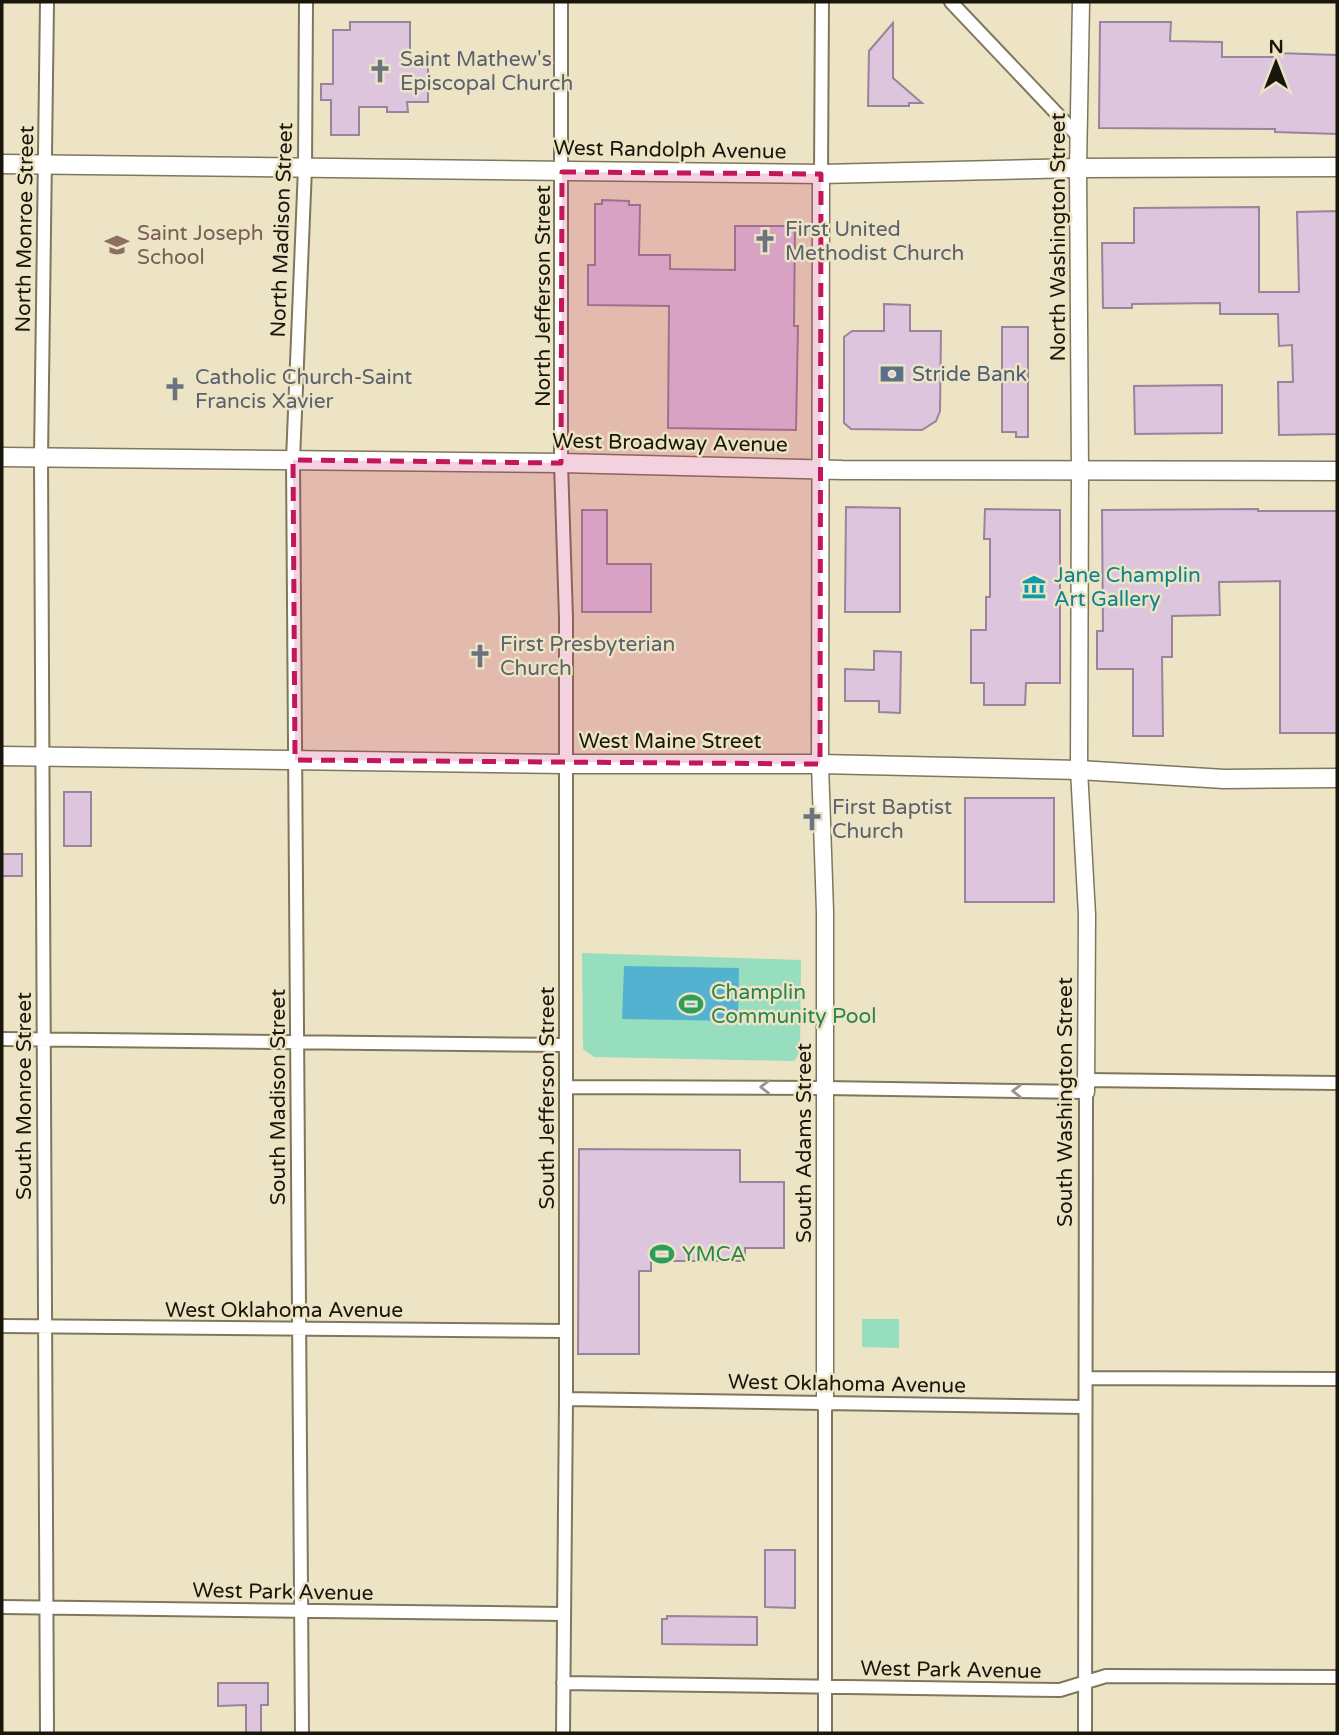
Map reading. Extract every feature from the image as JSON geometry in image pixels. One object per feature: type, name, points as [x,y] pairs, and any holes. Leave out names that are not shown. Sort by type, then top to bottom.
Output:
[{"type":"main road","name":"West Randolph Avenue","points":[[2,164],[821,174],[1078,168],[1337,167]]},
{"type":"main road","name":"West Broadway Avenue","points":[[2,457],[561,463],[820,470],[1337,471]]},
{"type":"main road","name":"West Maine Street","points":[[2,756],[566,764],[820,764],[1079,770],[1224,779],[1337,778]]},
{"type":"street","name":"North Monroe Street","points":[[41,458],[47,2]]},
{"type":"street","name":"North Madison Street","points":[[293,460],[305,168],[306,2]]},
{"type":"street","name":"North Jefferson Street","points":[[561,2],[561,463]]},
{"type":"street","points":[[821,174],[822,2]]},
{"type":"street","points":[[951,2],[1079,137]]},
{"type":"street","name":"North Washington Street","points":[[1080,471],[1078,168],[1081,2]]},
{"type":"street","name":"South Adams Street","points":[[821,174],[820,764],[825,912],[825,1733]]},
{"type":"street","name":"South Monroe Street","points":[[41,458],[47,1733]]},
{"type":"street","name":"South Madison Street","points":[[293,460],[302,1733]]},
{"type":"street","name":"South Jefferson Street","points":[[561,463],[566,618],[566,1399],[563,1733]]},
{"type":"street","name":"South Washington Street","points":[[1080,471],[1079,770],[1087,915],[1085,1733]]},
{"type":"street","points":[[2,1039],[566,1045]]},
{"type":"street","points":[[566,1087],[1337,1083]]},
{"type":"street","name":"West Oklahoma Avenue","points":[[2,1326],[566,1331]]},
{"type":"street","points":[[1086,1378],[1337,1379]]},
{"type":"street","name":"West Oklahoma Avenue","points":[[566,1399],[825,1405],[1085,1406]]},
{"type":"street","name":"West Park Avenue","points":[[2,1607],[564,1614]]},
{"type":"street","name":"West Park Avenue","points":[[563,1683],[1060,1690],[1106,1676],[1337,1677]]},
{"type":"highlighted area","points":[[562,172],[821,174],[820,764],[295,760],[293,460],[561,463]]},
{"type":"green space","name":"Champlin Community Pool","points":[[582,953],[801,960],[800,1053],[794,1061],[594,1057],[583,1049]]},
{"type":"green space","points":[[862,1319],[899,1319],[899,1348],[862,1347]]},
{"type":"water","name":"Champlin Community Pool","points":[[624,966],[739,968],[738,1021],[622,1019]]},
{"type":"building","name":"Saint Mathew's Episcopal Church","points":[[350,22],[410,22],[410,58],[428,58],[428,102],[407,102],[408,112],[387,112],[387,107],[359,107],[359,135],[331,135],[331,100],[321,100],[321,84],[333,84],[333,30],[350,30]]},
{"type":"building","points":[[1100,22],[1171,22],[1170,41],[1222,42],[1222,57],[1277,57],[1277,53],[1337,55],[1337,134],[1275,132],[1275,129],[1099,128]]},
{"type":"building","points":[[893,23],[893,78],[922,103],[909,103],[909,106],[868,106],[869,51]]},
{"type":"building","points":[[602,200],[629,201],[629,205],[640,205],[639,255],[670,255],[670,269],[735,270],[735,226],[795,226],[794,326],[798,326],[796,430],[668,428],[669,306],[588,305],[588,265],[595,265],[595,204],[602,204]]},
{"type":"building","points":[[1259,207],[1259,292],[1299,292],[1297,212],[1337,211],[1337,434],[1279,435],[1278,382],[1293,382],[1292,345],[1279,346],[1278,314],[1220,314],[1220,303],[1132,304],[1132,308],[1103,308],[1102,243],[1134,243],[1134,208]]},
{"type":"building","name":"Stride Bank","points":[[884,304],[910,305],[910,331],[941,331],[940,411],[936,421],[922,430],[851,429],[844,423],[844,337],[852,331],[884,331]]},
{"type":"building","points":[[1002,327],[1028,327],[1028,437],[1016,437],[1016,432],[1002,432]]},
{"type":"building","points":[[1222,385],[1222,433],[1135,434],[1134,386]]},
{"type":"building","points":[[846,507],[900,508],[900,612],[845,612]]},
{"type":"building","points":[[985,509],[1060,510],[1060,683],[1026,683],[1025,705],[984,705],[984,683],[971,683],[971,630],[986,630],[986,597],[990,597],[990,539],[984,539]]},
{"type":"building","points":[[582,510],[607,510],[607,564],[651,564],[651,612],[582,612]]},
{"type":"building","points":[[1102,510],[1337,511],[1337,733],[1280,733],[1280,581],[1219,582],[1220,615],[1172,616],[1172,657],[1162,657],[1163,736],[1133,736],[1133,669],[1097,669],[1097,631],[1103,631]]},
{"type":"building","points":[[874,651],[901,652],[900,713],[879,712],[879,701],[845,701],[845,669],[874,670]]},
{"type":"building","points":[[64,792],[91,792],[91,846],[64,846]]},
{"type":"building","points":[[965,798],[1054,798],[1054,902],[965,902]]},
{"type":"building","points":[[2,854],[22,854],[22,876],[2,876]]},
{"type":"building","name":"YMCA","points":[[579,1149],[740,1150],[740,1182],[784,1182],[784,1248],[745,1248],[745,1261],[651,1261],[651,1271],[639,1271],[639,1354],[578,1354]]},
{"type":"building","points":[[765,1550],[795,1550],[795,1608],[765,1607]]},
{"type":"building","points":[[667,1616],[757,1617],[757,1645],[662,1644],[662,1619],[667,1619]]},
{"type":"building","points":[[218,1683],[268,1683],[268,1705],[261,1705],[261,1733],[246,1733],[246,1705],[218,1706]]},
{"type":"place","name":"Saint Mathew's Episcopal Church","points":[[380,71]]},
{"type":"place","name":"First United Methodist Church","points":[[765,241]]},
{"type":"place","name":"Saint Joseph School","points":[[117,245]]},
{"type":"place","name":"Stride Bank","points":[[892,374]]},
{"type":"place","name":"Catholic Church-Saint Francis Xavier","points":[[175,389]]},
{"type":"place","name":"Jane Champlin Art Gallery","points":[[1034,587]]},
{"type":"place","name":"First Presbyterian Church","points":[[480,656]]},
{"type":"place","name":"First Baptist Church","points":[[812,819]]},
{"type":"place","name":"Champlin Community Pool","points":[[691,1004]]},
{"type":"place","name":"YMCA","points":[[662,1254]]}]
